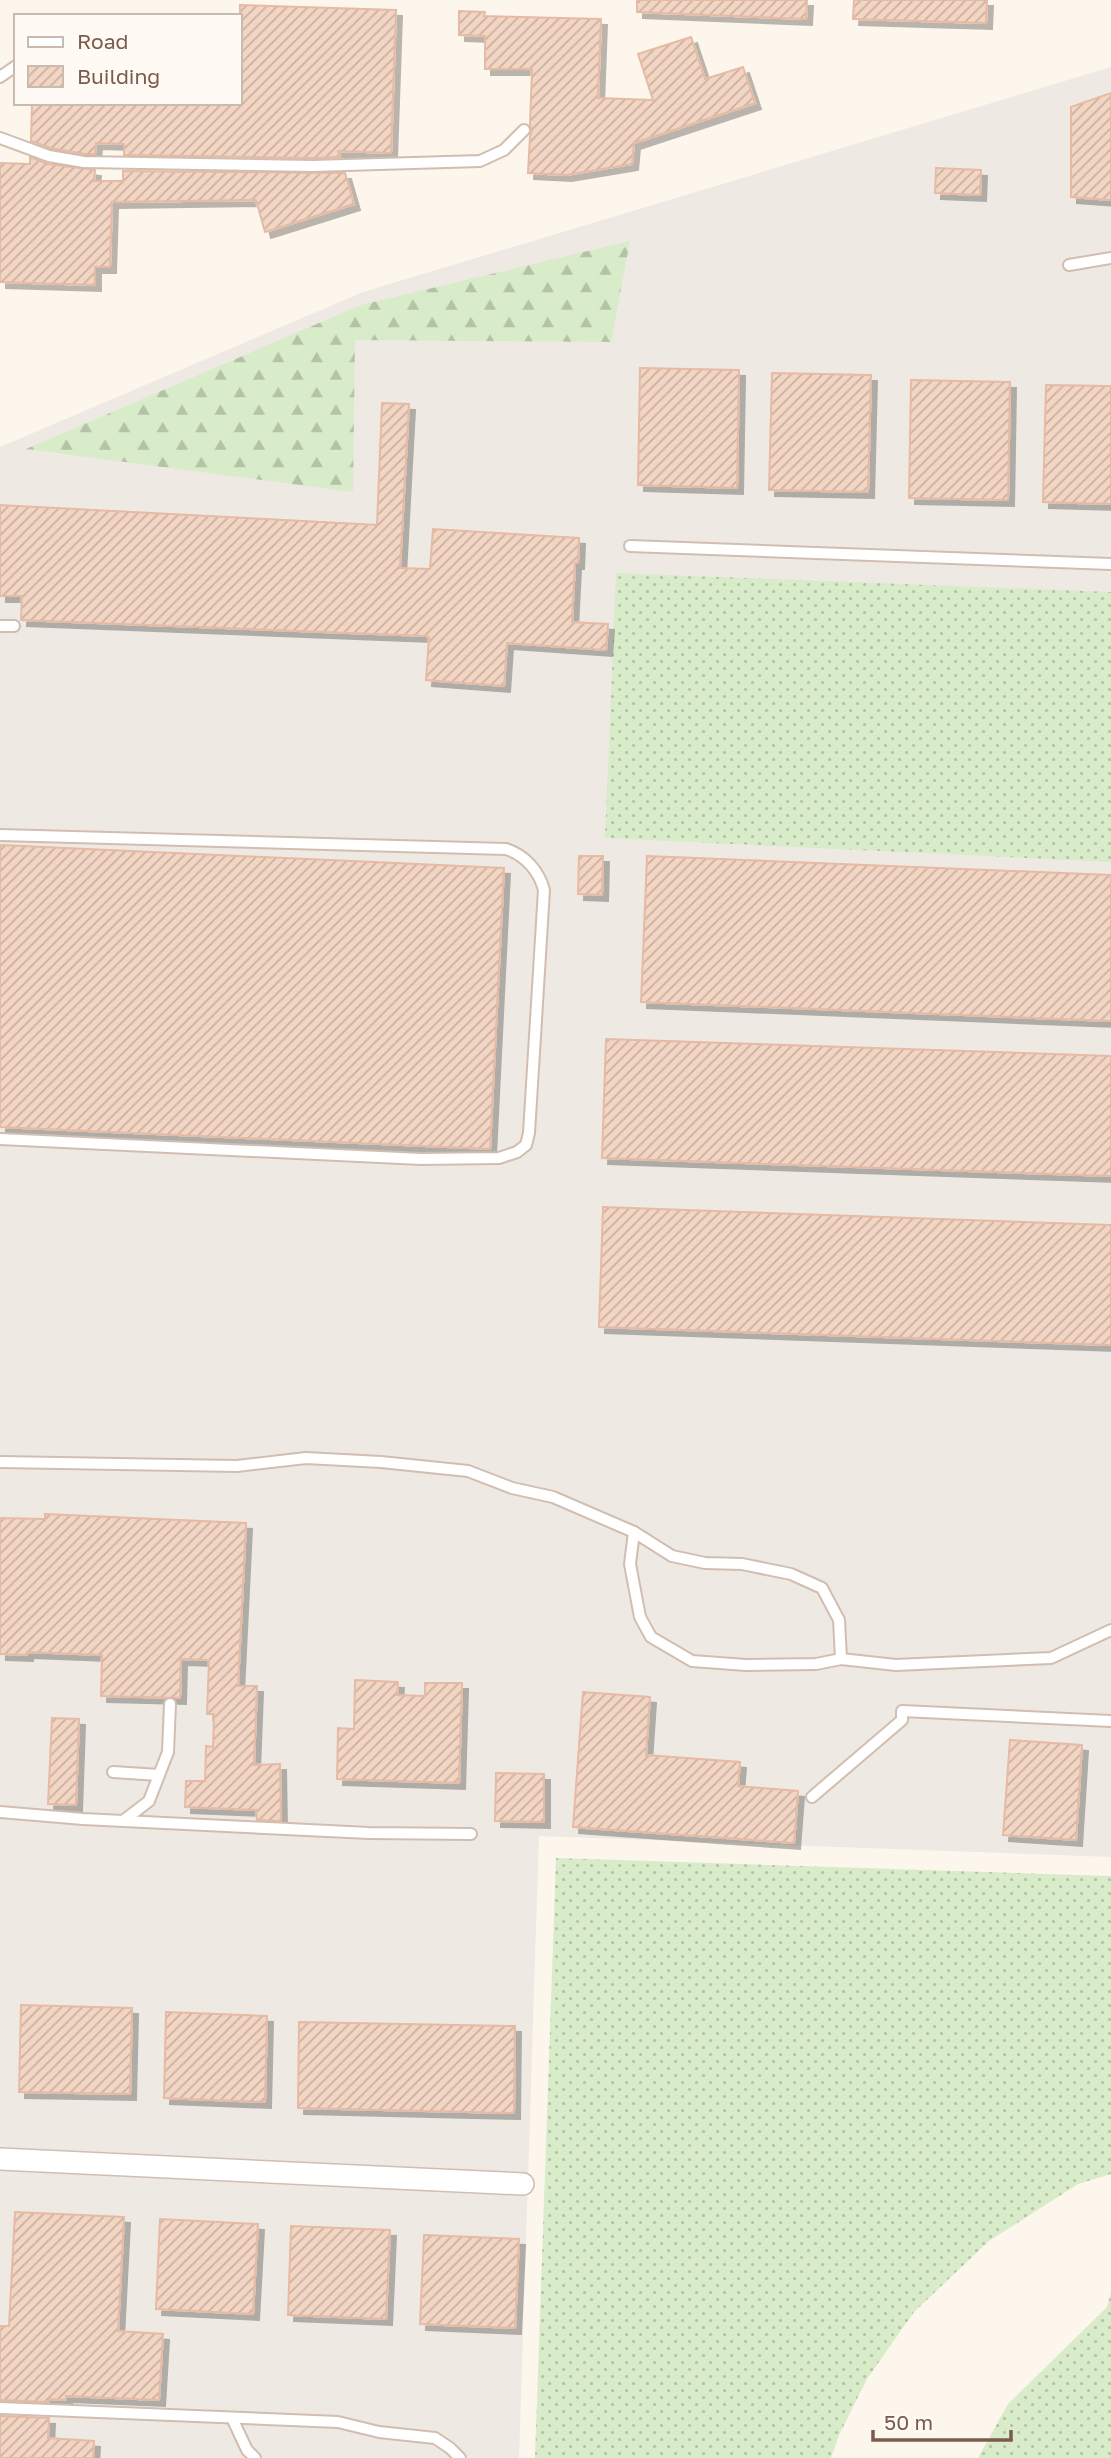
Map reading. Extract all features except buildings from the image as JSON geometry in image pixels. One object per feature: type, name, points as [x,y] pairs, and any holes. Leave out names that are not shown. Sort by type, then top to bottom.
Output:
[{"type":"street","points":[[0,2159],[523,2184]]},
{"type":"lane","points":[[0,138],[48,156],[84,162],[313,166],[480,161],[504,150],[524,130]]},
{"type":"lane","points":[[1069,264],[1111,258]]},
{"type":"lane","points":[[630,546],[1111,564]]},
{"type":"lane","points":[[0,626],[14,626]]},
{"type":"lane","points":[[0,835],[506,849],[514,852],[540,875],[544,890],[529,1133],[526,1145],[517,1152],[499,1158],[421,1159],[0,1139]]},
{"type":"lane","points":[[0,1462],[237,1466],[306,1458],[468,1471],[512,1488],[553,1497],[634,1532],[672,1556],[705,1563],[743,1564],[790,1574],[822,1588],[839,1620],[841,1659]]},
{"type":"lane","points":[[634,1532],[630,1564],[640,1617],[651,1637],[692,1661],[746,1665],[816,1664],[841,1659],[896,1665],[1051,1658],[1111,1630]]},
{"type":"lane","points":[[122,1821],[149,1801],[167,1752],[170,1704]]},
{"type":"lane","points":[[812,1797],[902,1720],[902,1711],[1111,1721]]},
{"type":"lane","points":[[113,1772],[159,1775]]},
{"type":"lane","points":[[0,1812],[369,1833],[471,1834]]},
{"type":"lane","points":[[0,2409],[338,2421],[379,2432],[435,2438],[460,2458]]},
{"type":"lane","points":[[232,2418],[247,2450],[255,2458]]},
{"type":"shaded area","points":[[1111,67],[1111,1857],[539,1836],[519,2458],[0,2458],[0,447],[363,292]]},
{"type":"green space","points":[[630,241],[611,342],[355,340],[353,492],[26,449],[361,305]]},
{"type":"green space","points":[[616,573],[1111,592],[1111,862],[605,838]]},
{"type":"green space","points":[[556,1858],[1111,1876],[1111,2174],[1078,2184],[989,2241],[914,2312],[867,2379],[839,2435],[831,2458],[535,2458]]},
{"type":"green space","points":[[1111,2292],[1111,2458],[978,2458],[1008,2404],[1107,2307]]}]
